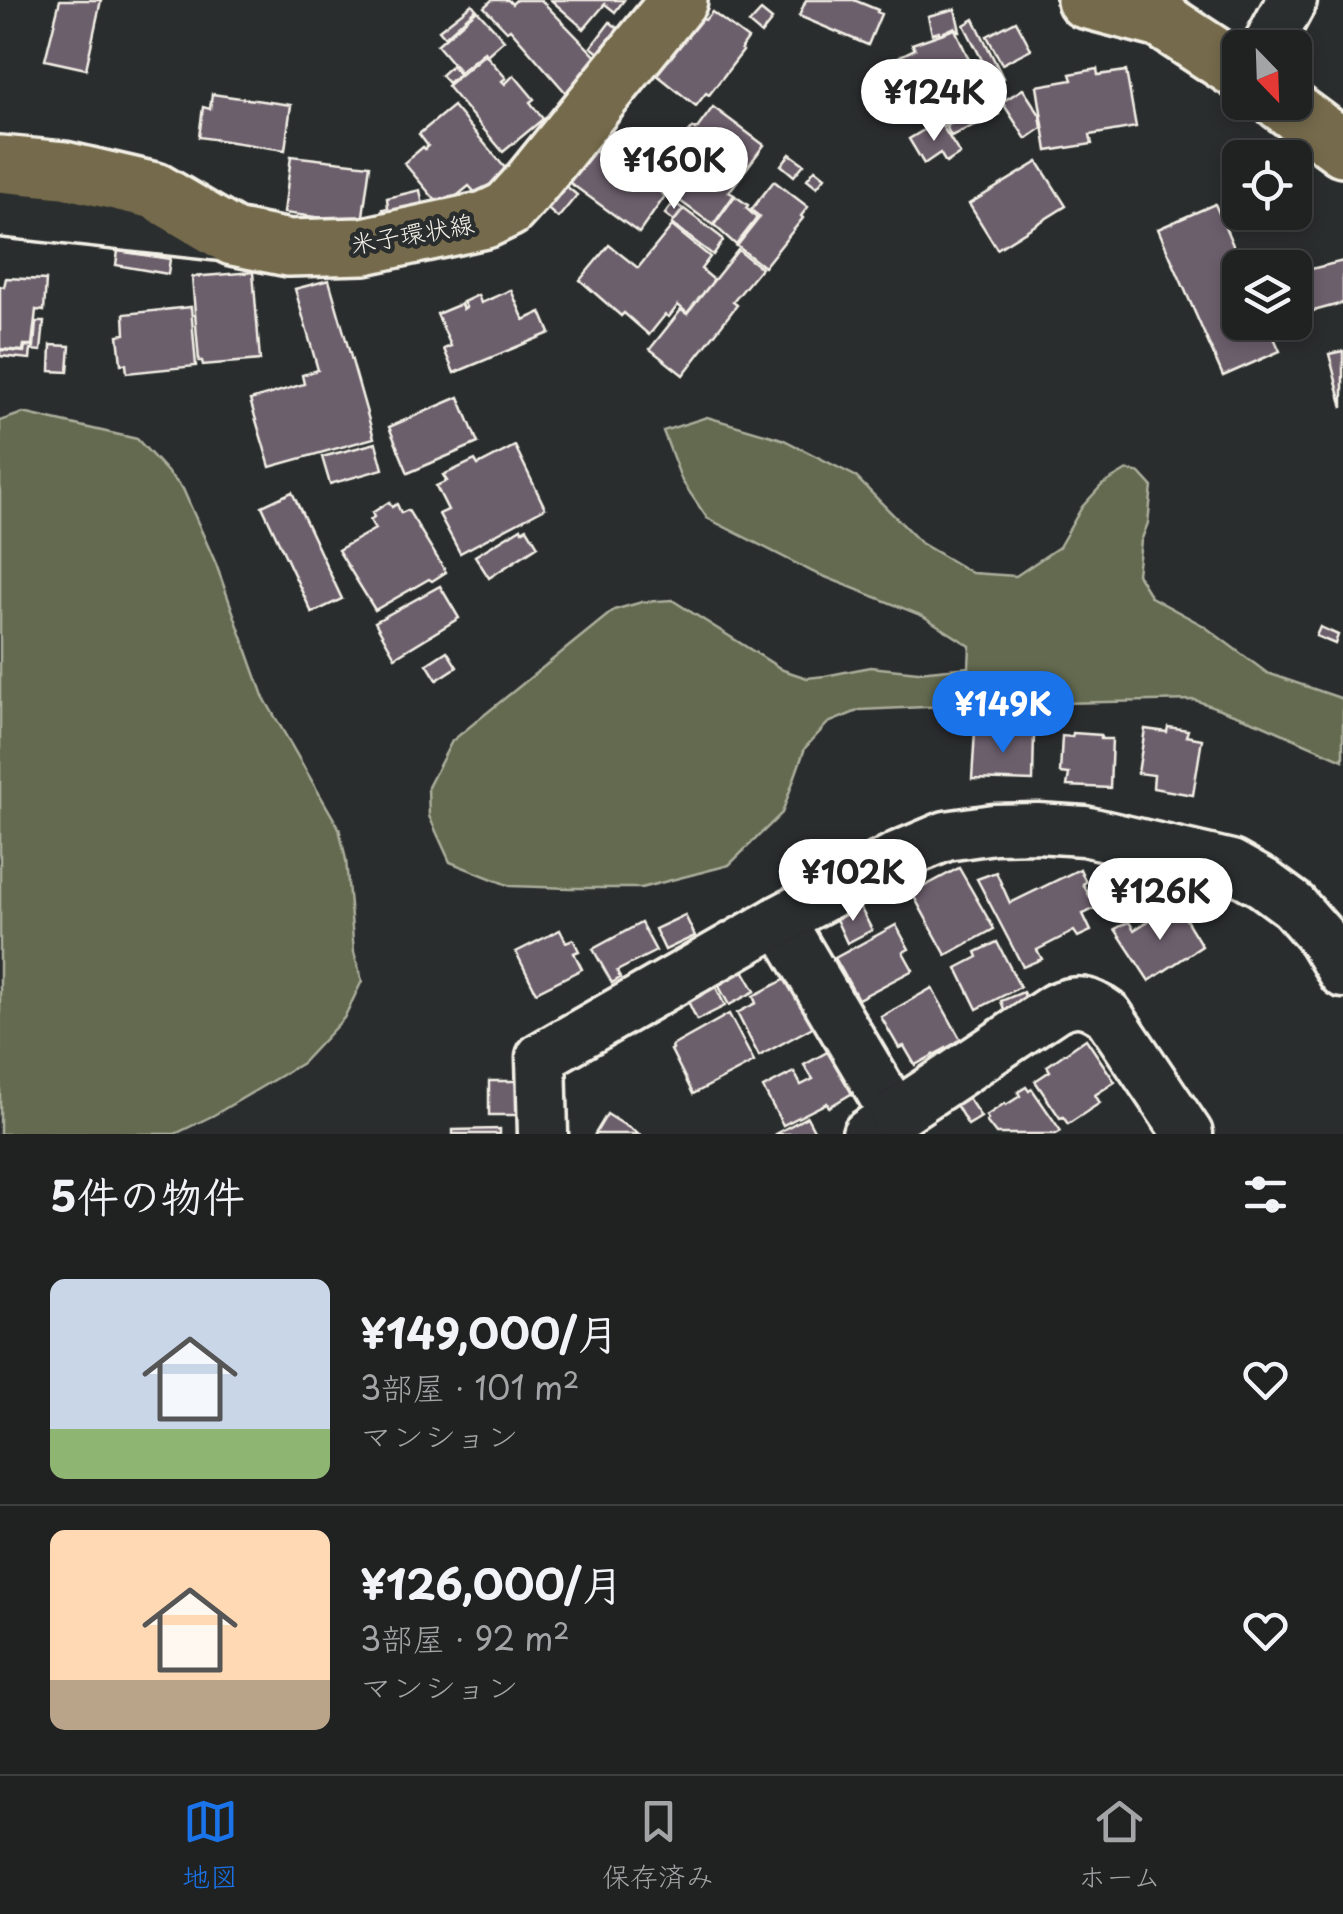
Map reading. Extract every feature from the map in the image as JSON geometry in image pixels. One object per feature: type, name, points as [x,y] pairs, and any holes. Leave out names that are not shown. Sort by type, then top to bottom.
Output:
[{"type":"main road","name":"米子環状線","points":[[0,164],[64,170],[155,191],[233,237],[289,248],[364,246],[485,220],[508,209],[679,0]]},
{"type":"main road","points":[[1085,0],[1161,20],[1222,60]]},
{"type":"main road","points":[[1306,120],[1343,148]]},
{"type":"street","points":[[1276,30],[1292,0]]},
{"type":"street","points":[[0,212],[233,237]]},
{"type":"street","points":[[544,1134],[541,1057],[780,920],[901,855],[946,836],[994,829],[1084,831],[1232,865],[1293,905],[1322,938],[1343,973]]},
{"type":"street","points":[[780,920],[881,1124],[1055,1008],[1080,1000],[1108,1015],[1188,1134]]},
{"type":"green space","points":[[23,413],[137,439],[183,489],[216,564],[263,696],[339,828],[346,860],[354,952],[362,981],[344,1018],[302,1063],[175,1134],[0,1134],[0,421]]},
{"type":"green space","points":[[707,417],[782,439],[855,476],[921,543],[972,573],[1016,576],[1059,547],[1082,507],[1102,485],[1127,470],[1140,473],[1152,486],[1137,574],[1151,597],[1204,626],[1267,673],[1343,699],[1343,760],[1195,700],[860,710],[828,723],[805,748],[782,813],[729,865],[641,888],[570,888],[510,886],[450,862],[429,816],[428,787],[452,741],[614,610],[642,602],[672,600],[783,670],[807,678],[870,667],[918,672],[969,667],[970,646],[923,616],[813,572],[707,518],[682,481],[663,431]]},
{"type":"building","points":[[60,0],[101,0],[86,69],[45,60]]},
{"type":"building","points":[[492,0],[508,0],[512,4],[516,0],[541,0],[602,63],[567,94],[510,29],[507,31],[484,7]]},
{"type":"building","points":[[551,0],[624,0],[615,12],[605,4],[584,29]]},
{"type":"building","points":[[806,0],[854,0],[878,10],[881,14],[868,45],[799,16]]},
{"type":"building","points":[[472,4],[476,9],[445,37],[439,30]]},
{"type":"building","points":[[955,9],[960,31],[955,27],[932,34],[928,16]]},
{"type":"building","points":[[477,10],[504,40],[460,72],[437,45]]},
{"type":"building","points":[[761,11],[772,20],[761,34],[749,24]]},
{"type":"building","points":[[712,12],[748,39],[709,95],[706,93],[696,106],[651,70],[663,55],[669,60],[701,18],[705,20]]},
{"type":"building","points":[[974,19],[1003,78],[994,83],[964,25]]},
{"type":"building","points":[[1016,21],[1031,49],[1002,64],[987,36]]},
{"type":"building","points":[[610,22],[625,34],[605,58],[591,47]]},
{"type":"building","points":[[955,29],[978,79],[986,76],[997,101],[944,125],[938,112],[914,122],[888,62],[915,49],[912,44]]},
{"type":"building","points":[[485,54],[506,78],[502,81],[505,84],[514,75],[534,99],[530,102],[543,119],[503,152],[447,86]]},
{"type":"building","points":[[452,65],[459,74],[448,83],[441,75]]},
{"type":"building","points":[[1097,69],[1098,75],[1126,71],[1136,127],[1090,135],[1092,144],[1047,151],[1037,86],[1072,80],[1070,74]]},
{"type":"building","points":[[1023,89],[1040,115],[1042,128],[1026,139],[1002,102]]},
{"type":"building","points":[[212,94],[291,105],[285,150],[199,137],[203,107],[210,109]]},
{"type":"building","points":[[995,103],[999,114],[951,136],[946,126]]},
{"type":"building","points":[[453,106],[510,174],[481,199],[469,186],[442,208],[404,163],[428,146],[419,134]]},
{"type":"building","points":[[713,107],[764,145],[729,192],[734,195],[713,225],[658,185],[687,146],[681,142]]},
{"type":"building","points":[[939,121],[960,154],[946,163],[940,153],[924,164],[909,139]]},
{"type":"building","points":[[607,127],[657,164],[646,178],[596,142]]},
{"type":"building","points":[[590,146],[665,196],[639,233],[566,180]]},
{"type":"building","points":[[790,154],[804,164],[794,176],[781,165]]},
{"type":"building","points":[[291,156],[370,165],[362,223],[284,213]]},
{"type":"building","points":[[1038,162],[1066,206],[997,249],[969,204]]},
{"type":"building","points":[[815,169],[825,177],[817,187],[807,179]]},
{"type":"building","points":[[560,181],[577,195],[558,218],[542,204]]},
{"type":"building","points":[[774,181],[808,207],[764,267],[737,246],[760,217],[751,210]]},
{"type":"building","points":[[420,190],[424,211],[382,217],[383,209],[388,208],[387,198]]},
{"type":"building","points":[[735,196],[757,218],[736,245],[714,225]]},
{"type":"building","points":[[674,202],[683,209],[674,221],[665,214]]},
{"type":"building","points":[[1215,204],[1222,230],[1226,230],[1235,250],[1222,250],[1222,340],[1275,340],[1280,351],[1223,376],[1158,229]]},
{"type":"building","points":[[684,209],[721,237],[723,241],[713,255],[672,224]]},
{"type":"building","points":[[672,226],[710,257],[701,269],[714,280],[687,313],[678,305],[649,335],[580,280],[609,245],[638,268]]},
{"type":"building","points":[[738,250],[761,268],[683,375],[650,349],[681,310],[687,314]]},
{"type":"building","points":[[118,251],[170,259],[168,274],[116,265]]},
{"type":"building","points":[[1343,261],[1343,303],[1312,311],[1312,269]]},
{"type":"building","points":[[253,272],[260,360],[203,365],[199,361],[192,277]]},
{"type":"building","points":[[6,278],[46,280],[44,311],[36,310],[32,345],[24,345],[23,351],[0,349],[0,286],[4,287]]},
{"type":"building","points":[[329,280],[374,438],[270,467],[250,400],[304,384],[302,375],[318,370],[295,289]]},
{"type":"building","points":[[511,290],[524,320],[541,312],[550,333],[454,373],[444,349],[451,346],[437,314],[461,304],[463,309],[463,302],[478,295],[481,303]]},
{"type":"building","points":[[191,307],[196,366],[127,373],[126,364],[121,364],[118,335],[125,334],[124,314]]},
{"type":"building","points":[[36,322],[44,322],[41,351],[31,350],[30,359],[0,356],[0,350],[24,352],[25,346],[34,347]]},
{"type":"building","points":[[51,345],[70,346],[68,372],[50,371]]},
{"type":"building","points":[[1343,351],[1343,408],[1329,354]]},
{"type":"building","points":[[459,397],[478,443],[408,473],[389,427]]},
{"type":"building","points":[[376,443],[383,469],[330,484],[322,457]]},
{"type":"building","points":[[515,446],[545,508],[460,553],[439,514],[448,510],[436,486],[447,481],[443,475],[475,460],[478,465]]},
{"type":"building","points":[[292,492],[342,599],[312,613],[262,506]]},
{"type":"building","points":[[389,502],[392,507],[397,504],[401,513],[408,510],[446,572],[375,610],[338,550],[375,529],[370,520],[374,517],[372,513]]},
{"type":"building","points":[[527,528],[538,546],[489,578],[475,556]]},
{"type":"building","points":[[440,586],[459,618],[395,657],[375,622]]},
{"type":"building","points":[[1320,627],[1338,635],[1335,644],[1316,636]]},
{"type":"building","points":[[447,651],[457,667],[437,680],[427,664]]},
{"type":"building","points":[[957,715],[975,716],[974,730],[956,729]]},
{"type":"building","points":[[1013,721],[1031,721],[1031,732],[1013,731]]},
{"type":"building","points":[[1168,727],[1188,730],[1186,736],[1202,739],[1193,795],[1153,788],[1154,775],[1138,773],[1145,729],[1167,732]]},
{"type":"building","points":[[975,731],[1034,733],[1033,781],[972,779]]},
{"type":"building","points":[[1073,733],[1112,739],[1110,788],[1067,786],[1069,774],[1060,773],[1062,736],[1072,737]]},
{"type":"building","points":[[959,868],[994,929],[946,955],[912,893]]},
{"type":"building","points":[[1080,869],[1096,908],[1083,914],[1091,931],[1078,937],[1074,931],[1037,950],[1042,959],[1023,967],[977,879],[996,872],[1010,903]]},
{"type":"building","points":[[859,905],[872,930],[847,943],[835,917]]},
{"type":"building","points":[[1179,908],[1202,946],[1149,981],[1115,929],[1129,922],[1134,930],[1153,918],[1156,923]]},
{"type":"building","points":[[685,915],[695,936],[665,950],[655,929]]},
{"type":"building","points":[[641,923],[656,951],[617,971],[620,978],[612,983],[593,949]]},
{"type":"building","points":[[896,925],[909,949],[903,952],[913,970],[858,999],[835,958]]},
{"type":"building","points":[[560,930],[566,942],[573,939],[579,951],[574,953],[582,969],[536,992],[516,952]]},
{"type":"building","points":[[997,942],[1020,987],[977,1009],[957,968],[978,957],[976,952]]},
{"type":"building","points":[[740,965],[755,991],[729,1005],[715,979]]},
{"type":"building","points":[[794,975],[820,1023],[759,1056],[737,1013],[756,1003],[753,996]]},
{"type":"building","points":[[714,983],[725,1006],[697,1020],[686,997]]},
{"type":"building","points":[[932,988],[961,1040],[915,1065],[904,1046],[899,1048],[881,1017]]},
{"type":"building","points":[[1023,992],[1028,1003],[1005,1012],[1001,1001]]},
{"type":"building","points":[[729,1014],[754,1062],[693,1094],[672,1046]]},
{"type":"building","points":[[1086,1039],[1115,1082],[1095,1095],[1100,1103],[1068,1124],[1035,1081],[1050,1071],[1047,1066]]},
{"type":"building","points":[[831,1050],[856,1091],[829,1107],[827,1103],[783,1125],[763,1088],[794,1072],[801,1085],[813,1079],[804,1065]]},
{"type":"building","points":[[489,1081],[521,1081],[522,1115],[489,1115]]},
{"type":"building","points":[[1026,1087],[1032,1089],[1061,1131],[996,1134],[986,1116],[1020,1096],[1018,1092]]},
{"type":"building","points":[[967,1096],[981,1117],[968,1125],[955,1103]]},
{"type":"building","points":[[607,1114],[639,1134],[595,1134]]},
{"type":"building","points":[[807,1117],[816,1134],[775,1134]]},
{"type":"building","points":[[500,1129],[500,1134],[453,1134],[453,1130]]}]
